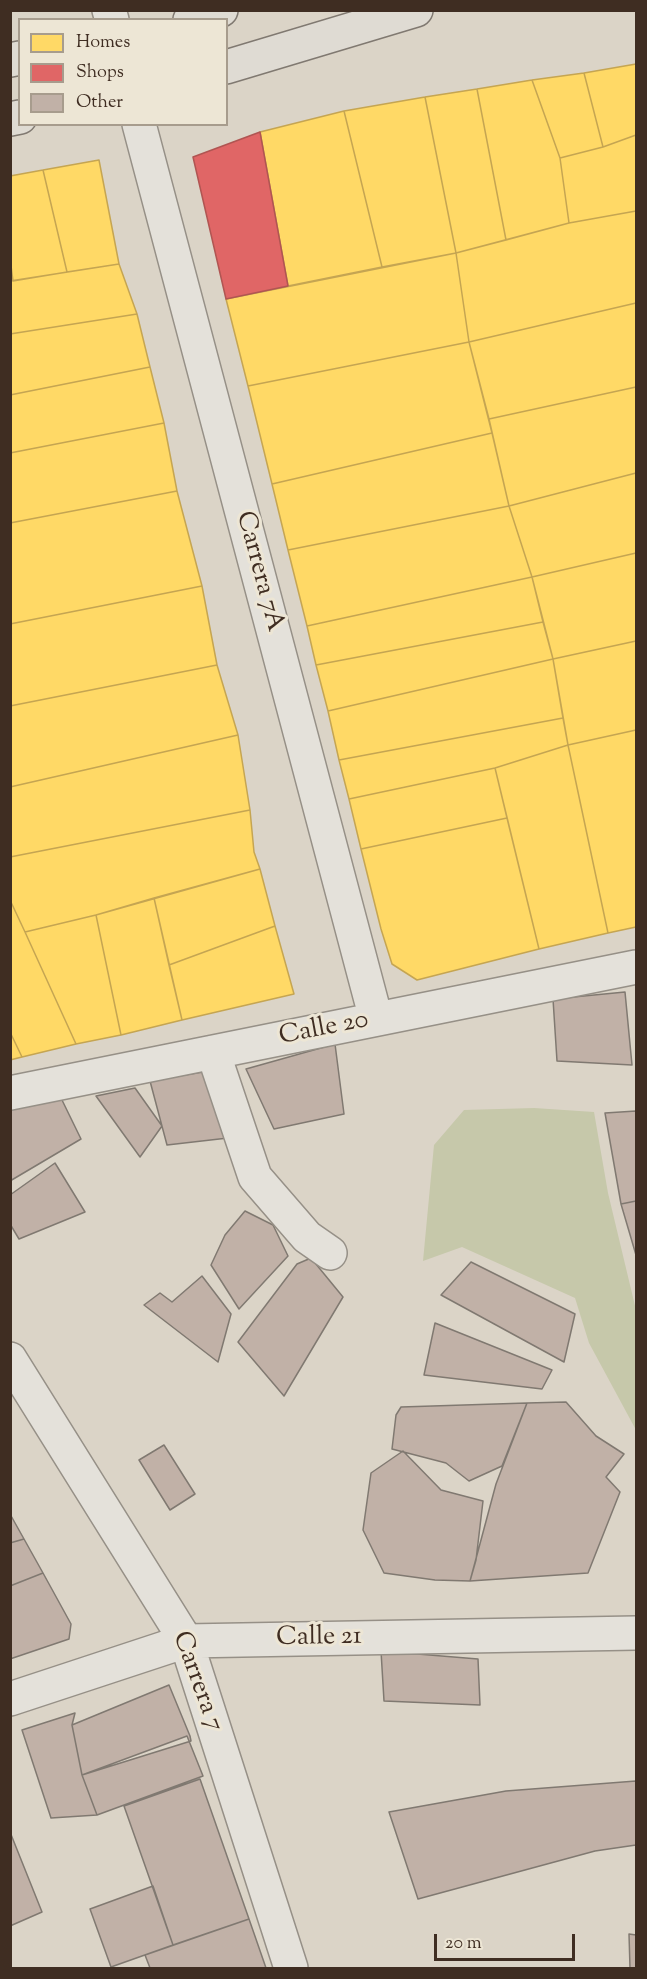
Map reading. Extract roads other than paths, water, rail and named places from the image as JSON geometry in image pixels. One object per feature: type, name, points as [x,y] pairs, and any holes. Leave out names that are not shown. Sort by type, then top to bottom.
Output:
[{"type":"main road","points":[[196,18],[221,10]]},
{"type":"main road","points":[[228,66],[416,10]]},
{"type":"street","name":"Carrera 7A","points":[[140,126],[376,1019]]},
{"type":"street","name":"Calle 20","points":[[10,1093],[636,967]]},
{"type":"street","points":[[213,1052],[255,1177],[307,1238],[330,1253]]},
{"type":"street","name":"Carrera 7","points":[[10,1359],[186,1641],[291,1968]]},
{"type":"street","name":"Calle 21","points":[[10,1699],[186,1641],[636,1633]]}]
